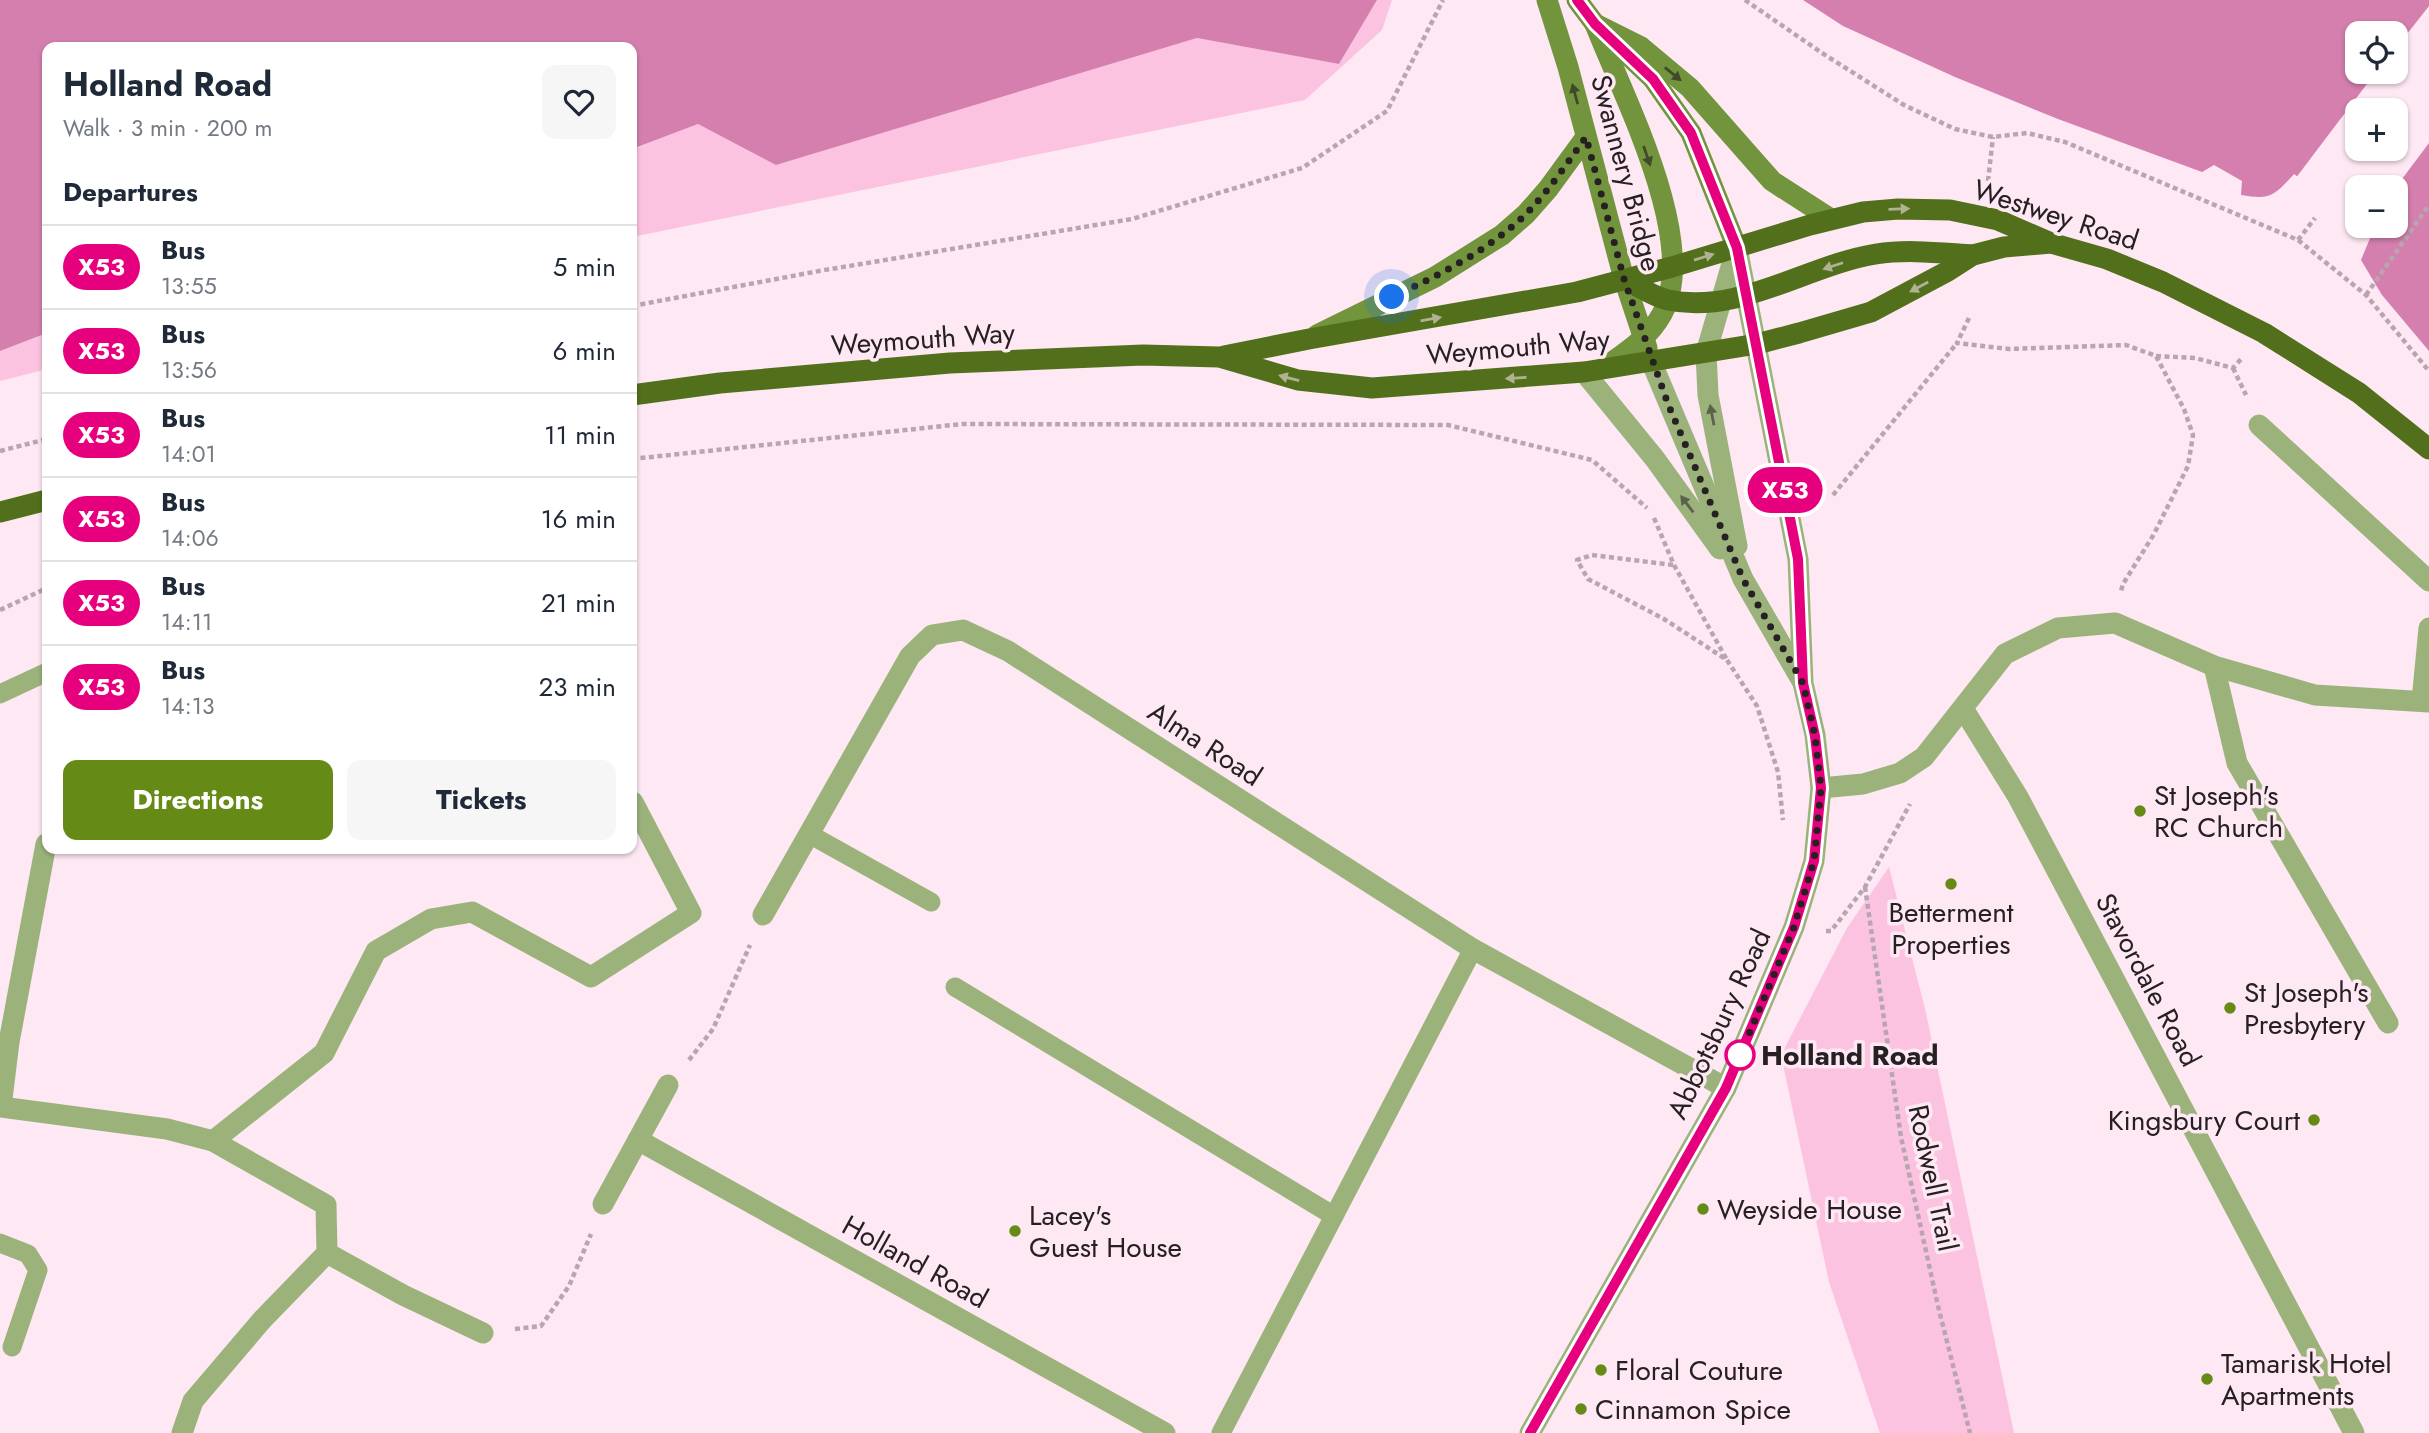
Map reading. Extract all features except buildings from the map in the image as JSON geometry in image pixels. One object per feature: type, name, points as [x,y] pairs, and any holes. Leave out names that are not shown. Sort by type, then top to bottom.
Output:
[{"type":"highway","name":"Westwey Road","points":[[1624,279],[1831,219],[1898,209],[1950,210],[1998,220],[2050,243],[2086,252],[2141,273],[2264,333],[2360,393],[2429,449]]},
{"type":"highway","name":"Weymouth Way","points":[[1219,358],[1309,339],[1577,292],[1624,279],[1667,300],[1701,302],[1747,294],[1874,254],[1900,251],[1973,255],[2004,247],[2050,243]]},
{"type":"highway","name":"Weymouth Way","points":[[637,395],[720,383],[950,363],[1143,355],[1219,358],[1298,380],[1372,388],[1594,370],[1757,344],[1871,312],[1973,255]]},
{"type":"highway","points":[[0,512],[42,501]]},
{"type":"main road","name":"Swannery Bridge","points":[[1547,0],[1624,279],[1651,361]]},
{"type":"main road","name":"Swannery Bridge","points":[[1577,0],[1595,24],[1653,79],[1691,133],[1737,248]]},
{"type":"main road","points":[[1595,24],[1641,47],[1661,63],[1690,88],[1772,181],[1831,219]]},
{"type":"main road","points":[[1594,370],[1645,338],[1664,311],[1672,267],[1668,216],[1637,126],[1595,24]]},
{"type":"main road","points":[[1309,339],[1435,277],[1502,235],[1526,214],[1548,189],[1586,137]]},
{"type":"street","name":"Abbotsbury Road","points":[[1530,1433],[1726,1088],[1794,927],[1814,861],[1821,788],[1815,736],[1803,683],[1798,559],[1737,248]]},
{"type":"street","points":[[1737,248],[1706,353],[1709,396],[1743,579]]},
{"type":"street","name":"Abbotsbury Road","points":[[1651,361],[1743,579],[1803,683]]},
{"type":"street","points":[[1594,370],[1654,459],[1743,579]]},
{"type":"street","points":[[2259,425],[2429,581]]},
{"type":"street","points":[[1821,788],[1864,784],[1900,774],[1924,757],[1964,710],[2005,654],[2058,628],[2115,623],[2214,666],[2315,695],[2426,701],[2429,628]]},
{"type":"street","name":"Alma Road","points":[[763,915],[910,656],[932,635],[963,630],[1008,652],[1473,949],[1726,1088]]},
{"type":"street","points":[[2214,666],[2237,762],[2388,1023]]},
{"type":"street","name":"Stavordale Road","points":[[1964,710],[2018,797],[2354,1433]]},
{"type":"street","points":[[213,1141],[324,1053],[376,951],[431,919],[472,912],[592,977],[691,913],[637,810]]},
{"type":"street","points":[[44,854],[9,1041],[0,1109],[167,1129],[213,1141],[326,1205],[327,1253],[262,1320],[193,1401],[182,1433]]},
{"type":"street","points":[[603,1204],[668,1085]]},
{"type":"street","name":"Holland Road","points":[[638,1140],[1165,1433]]},
{"type":"street","points":[[327,1253],[404,1295],[483,1333]]},
{"type":"lane","points":[[0,694],[42,674]]},
{"type":"lane","points":[[809,834],[931,902]]},
{"type":"lane","points":[[1221,1433],[1473,949]]},
{"type":"lane","points":[[955,987],[1334,1216]]},
{"type":"lane","points":[[0,1243],[28,1254],[38,1270],[12,1347]]},
{"type":"path","points":[[637,305],[819,271],[1132,219],[1302,168],[1387,111],[1443,0]]},
{"type":"path","points":[[1745,0],[1904,105],[1955,129],[1993,137],[2027,133],[2065,142],[2298,240],[2366,295],[2429,371]]},
{"type":"path","points":[[1988,181],[1993,137]]},
{"type":"path","points":[[2366,295],[2429,205]]},
{"type":"path","points":[[2298,240],[2315,218]]},
{"type":"path","points":[[1833,495],[1957,343],[1969,318]]},
{"type":"path","points":[[1957,343],[2009,349],[2126,345],[2155,356],[2195,358],[2233,368],[2264,333]]},
{"type":"path","points":[[2115,623],[2123,584],[2154,534],[2188,466],[2193,435],[2184,409],[2155,356]]},
{"type":"path","points":[[637,458],[962,424],[1448,425],[1592,460],[1651,512],[1674,565],[1727,660],[1757,705],[1778,772],[1783,823]]},
{"type":"path","points":[[0,451],[42,440]]},
{"type":"path","points":[[1674,565],[1592,555],[1577,560],[1588,579],[1664,619],[1727,660]]},
{"type":"path","points":[[0,610],[42,590]]},
{"type":"path","name":"Rodwell Trail","points":[[1924,757],[1912,801],[1865,887],[1900,1137],[1969,1433]]},
{"type":"path","points":[[668,1085],[713,1029],[763,915]]},
{"type":"path","points":[[483,1333],[541,1326],[569,1286],[603,1204]]},
{"type":"shaded area","points":[[0,0],[1377,0],[1339,64],[1197,38],[776,165],[698,124],[637,147],[637,42],[42,42],[42,335],[0,351]]},
{"type":"shaded area","points":[[1377,0],[1392,0],[1382,30],[1305,100],[637,236],[637,147],[698,124],[776,165],[1197,38],[1339,64]]},
{"type":"shaded area","points":[[1803,0],[2429,0],[2429,351],[2382,295],[2361,260],[2370,238],[2408,238],[2408,175],[2345,175],[2345,193],[2329,200],[2294,174],[2271,195],[2241,195],[2242,181],[2214,165],[2202,172],[2058,119],[1955,77],[1843,26]]},
{"type":"shaded area","points":[[42,335],[42,370],[0,381],[0,351]]},
{"type":"shaded area","points":[[1889,867],[1926,1013],[2014,1433],[1880,1433],[1829,1282],[1781,1055],[1847,928]]},
{"type":"pier","points":[[2429,6],[2429,143],[2405,175],[2345,175],[2345,215],[2295,179],[2345,113],[2345,161],[2408,161],[2408,98],[2356,98],[2367,84],[2408,84],[2408,33]]},
{"type":"bus line","name":"X53","points":[[1530,1433],[1726,1088],[1794,927],[1814,861],[1821,788],[1815,736],[1803,683],[1798,559],[1737,248],[1691,133],[1653,79],[1595,24],[1577,0]]},
{"type":"place","name":"St Joseph's RC Church","points":[[2140,811]]},
{"type":"place","name":"Betterment Properties","points":[[1951,884]]},
{"type":"place","name":"St Joseph's Presbytery","points":[[2230,1008]]},
{"type":"place","name":"Holland Road","points":[[1740,1055]]},
{"type":"place","name":"Kingsbury Court","points":[[2314,1120]]},
{"type":"place","name":"Weyside House","points":[[1703,1209]]},
{"type":"place","name":"Lacey's Guest House","points":[[1015,1231]]},
{"type":"place","name":"Floral Couture","points":[[1601,1370]]},
{"type":"place","name":"Tamarisk Hotel Apartments","points":[[2207,1379]]},
{"type":"place","name":"Cinnamon Spice","points":[[1581,1409]]},
{"type":"route","points":[[1392,297],[1435,277],[1502,235],[1526,214],[1548,189],[1586,137],[1624,279],[1651,361],[1743,579],[1803,683],[1815,736],[1821,788],[1814,861],[1794,927],[1736,1065],[1740,1055]]}]
